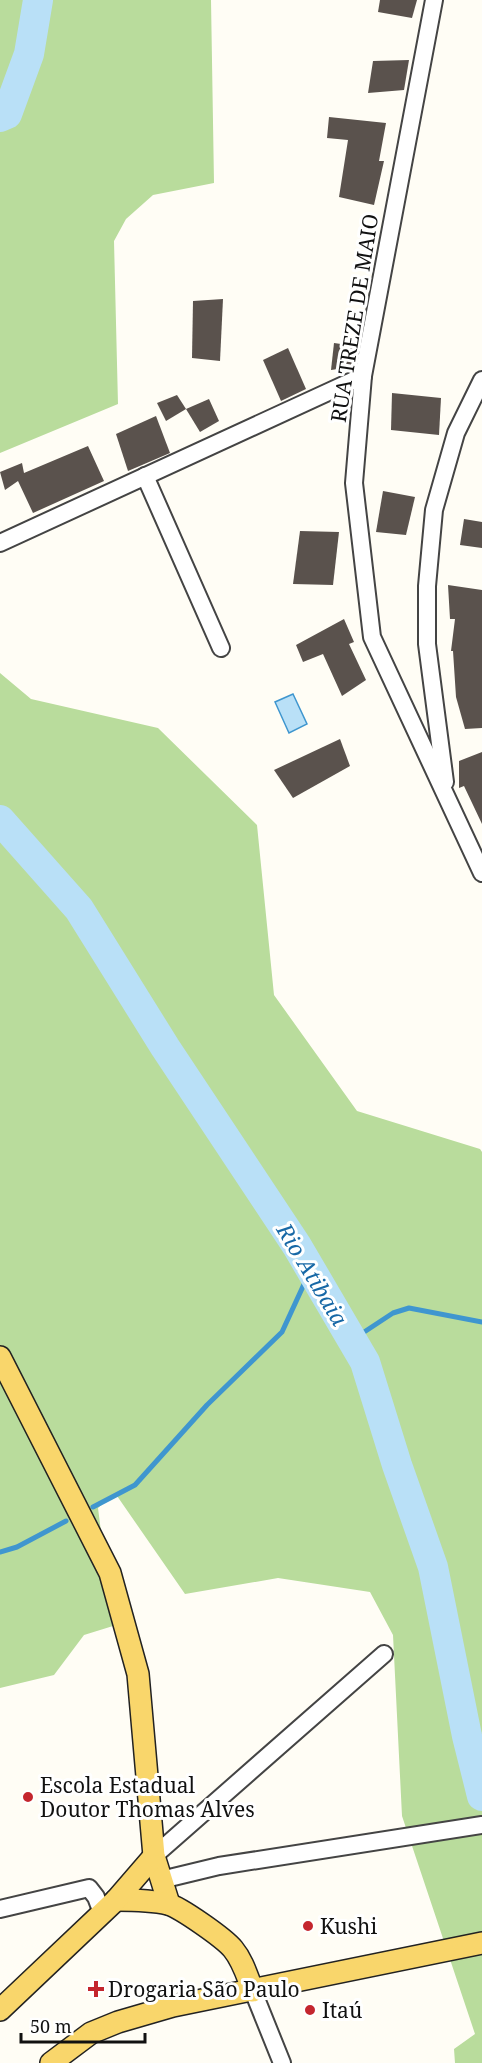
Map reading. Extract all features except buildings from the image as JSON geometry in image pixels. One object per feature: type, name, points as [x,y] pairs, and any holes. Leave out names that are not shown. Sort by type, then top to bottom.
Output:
[{"type":"main road","points":[[0,1357],[110,1573],[138,1674],[154,1856],[169,1904]]},
{"type":"main road","points":[[0,2010],[109,1906],[154,1856]]},
{"type":"main road","points":[[109,1906],[140,1900],[169,1904],[183,1911],[232,1946],[244,1965],[253,1991]]},
{"type":"main road","points":[[51,2063],[91,2033],[118,2022],[173,2006],[482,1943]]},
{"type":"street","name":"RUA TREZE DE MAIO","points":[[434,0],[363,376],[354,483],[372,637],[482,873]]},
{"type":"street","points":[[0,543],[363,376]]},
{"type":"street","points":[[447,798],[427,644],[427,586],[435,510],[456,433],[482,380]]},
{"type":"street","points":[[145,476],[221,648]]},
{"type":"street","points":[[154,1856],[384,1654]]},
{"type":"street","points":[[161,1880],[219,1866],[482,1825]]},
{"type":"street","points":[[0,1909],[89,1888],[96,1897],[109,1906]]},
{"type":"street","points":[[253,1991],[282,2063]]},
{"type":"green space","points":[[0,0],[211,0],[214,183],[153,195],[126,219],[114,241],[118,404],[0,453]]},
{"type":"green space","points":[[0,673],[31,699],[158,728],[257,825],[274,995],[357,1111],[480,1149],[482,1152],[482,2063],[455,2063],[454,2049],[475,2034],[402,1816],[393,1635],[370,1592],[278,1578],[185,1594],[115,1493],[98,1508],[113,1626],[84,1635],[54,1675],[0,1688]]},
{"type":"water","points":[[293,694],[307,724],[289,733],[275,702]]},
{"type":"waterway","name":"Rio Atibaia","points":[[0,117],[7,114],[29,54],[38,0]]},
{"type":"waterway","name":"Rio Atibaia","points":[[0,820],[79,909],[165,1047],[297,1246],[365,1362],[397,1465],[433,1567],[467,1736],[482,1796]]},
{"type":"waterway","points":[[93,1507],[135,1485],[207,1405],[282,1332],[311,1269]]},
{"type":"waterway","points":[[352,1340],[393,1313],[409,1308],[482,1322]]},
{"type":"waterway","points":[[0,1552],[17,1547],[66,1521]]},
{"type":"place","name":"Escola Estadual Doutor Thomas Alves","points":[[28,1797]]},
{"type":"place","name":"Kushi","points":[[308,1926]]},
{"type":"place","name":"Drogaria São Paulo","points":[[96,1989]]},
{"type":"place","name":"Itaú","points":[[310,2010]]}]
